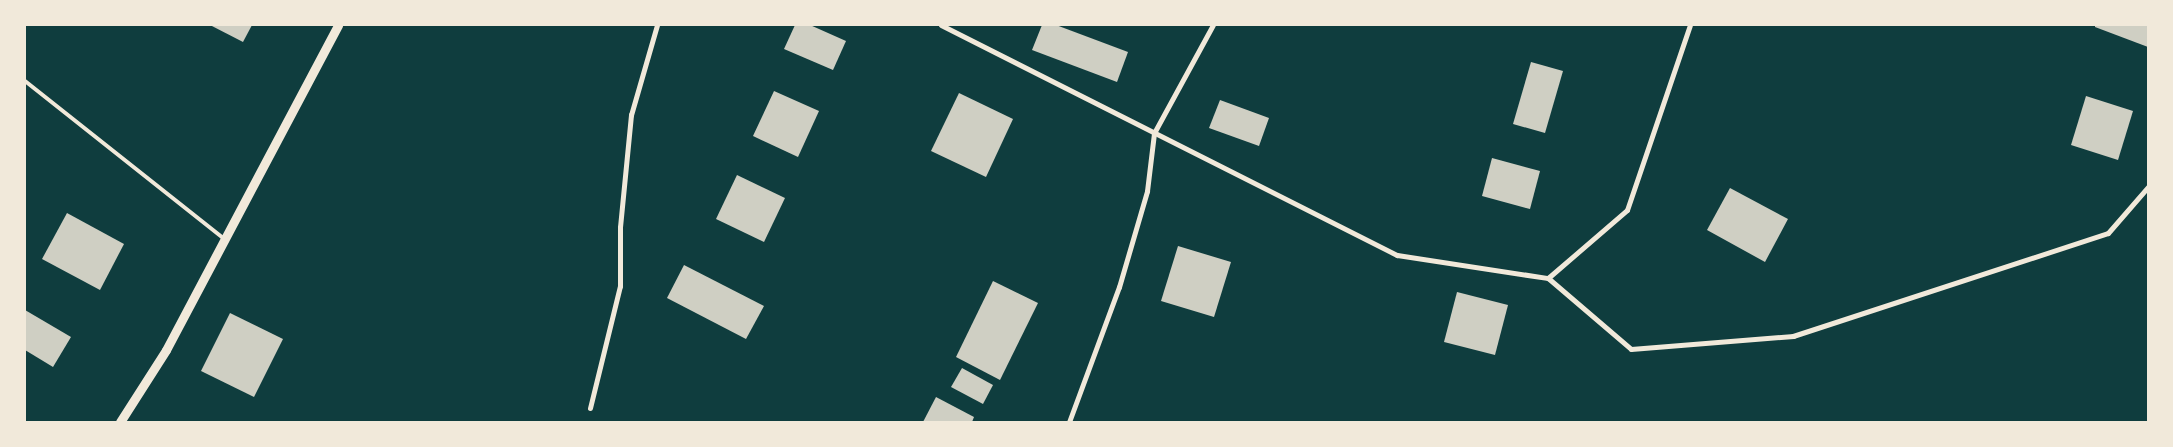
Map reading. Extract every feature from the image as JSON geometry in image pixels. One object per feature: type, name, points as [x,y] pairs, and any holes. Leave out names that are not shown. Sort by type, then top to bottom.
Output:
[{"type":"street","points":[[120,422],[166,350],[338,25]]},
{"type":"street","points":[[590,408],[620,286],[620,228],[631,115],[657,25]]},
{"type":"street","points":[[941,25],[1397,255],[1548,278],[1631,350],[1793,336],[2108,233],[2148,187]]},
{"type":"street","points":[[1069,422],[1125,268],[1147,191],[1154,132],[1213,25]]},
{"type":"street","points":[[1548,278],[1627,210],[1690,25]]},
{"type":"lane","points":[[25,81],[224,239]]},
{"type":"building","points":[[210,25],[252,25],[243,42]]},
{"type":"building","points":[[795,25],[810,25],[846,41],[833,70],[784,49]]},
{"type":"building","points":[[1042,25],[1056,25],[1128,52],[1117,82],[1032,50]]},
{"type":"building","points":[[2095,25],[2148,25],[2148,47],[2095,27]]},
{"type":"building","points":[[1531,62],[1563,71],[1545,133],[1513,124]]},
{"type":"building","points":[[774,91],[819,111],[798,157],[753,136]]},
{"type":"building","points":[[959,93],[1013,119],[986,177],[931,151]]},
{"type":"building","points":[[2086,96],[2133,111],[2118,160],[2071,145]]},
{"type":"building","points":[[1220,100],[1269,118],[1259,146],[1209,128]]},
{"type":"building","points":[[1492,158],[1540,171],[1530,209],[1482,196]]},
{"type":"building","points":[[737,175],[785,198],[764,242],[716,219]]},
{"type":"building","points":[[1730,188],[1788,219],[1765,262],[1707,230]]},
{"type":"building","points":[[67,213],[124,244],[100,290],[42,259]]},
{"type":"building","points":[[1178,246],[1231,262],[1214,317],[1161,301]]},
{"type":"building","points":[[684,265],[764,306],[746,339],[667,298]]},
{"type":"building","points":[[993,281],[1038,303],[1000,380],[956,357]]},
{"type":"building","points":[[1457,292],[1508,305],[1495,355],[1444,342]]},
{"type":"building","points":[[25,310],[71,337],[53,367],[25,350]]},
{"type":"building","points":[[230,313],[283,339],[254,397],[201,371]]},
{"type":"building","points":[[962,368],[993,385],[983,404],[951,387]]},
{"type":"building","points":[[936,397],[974,417],[972,422],[923,422]]}]
